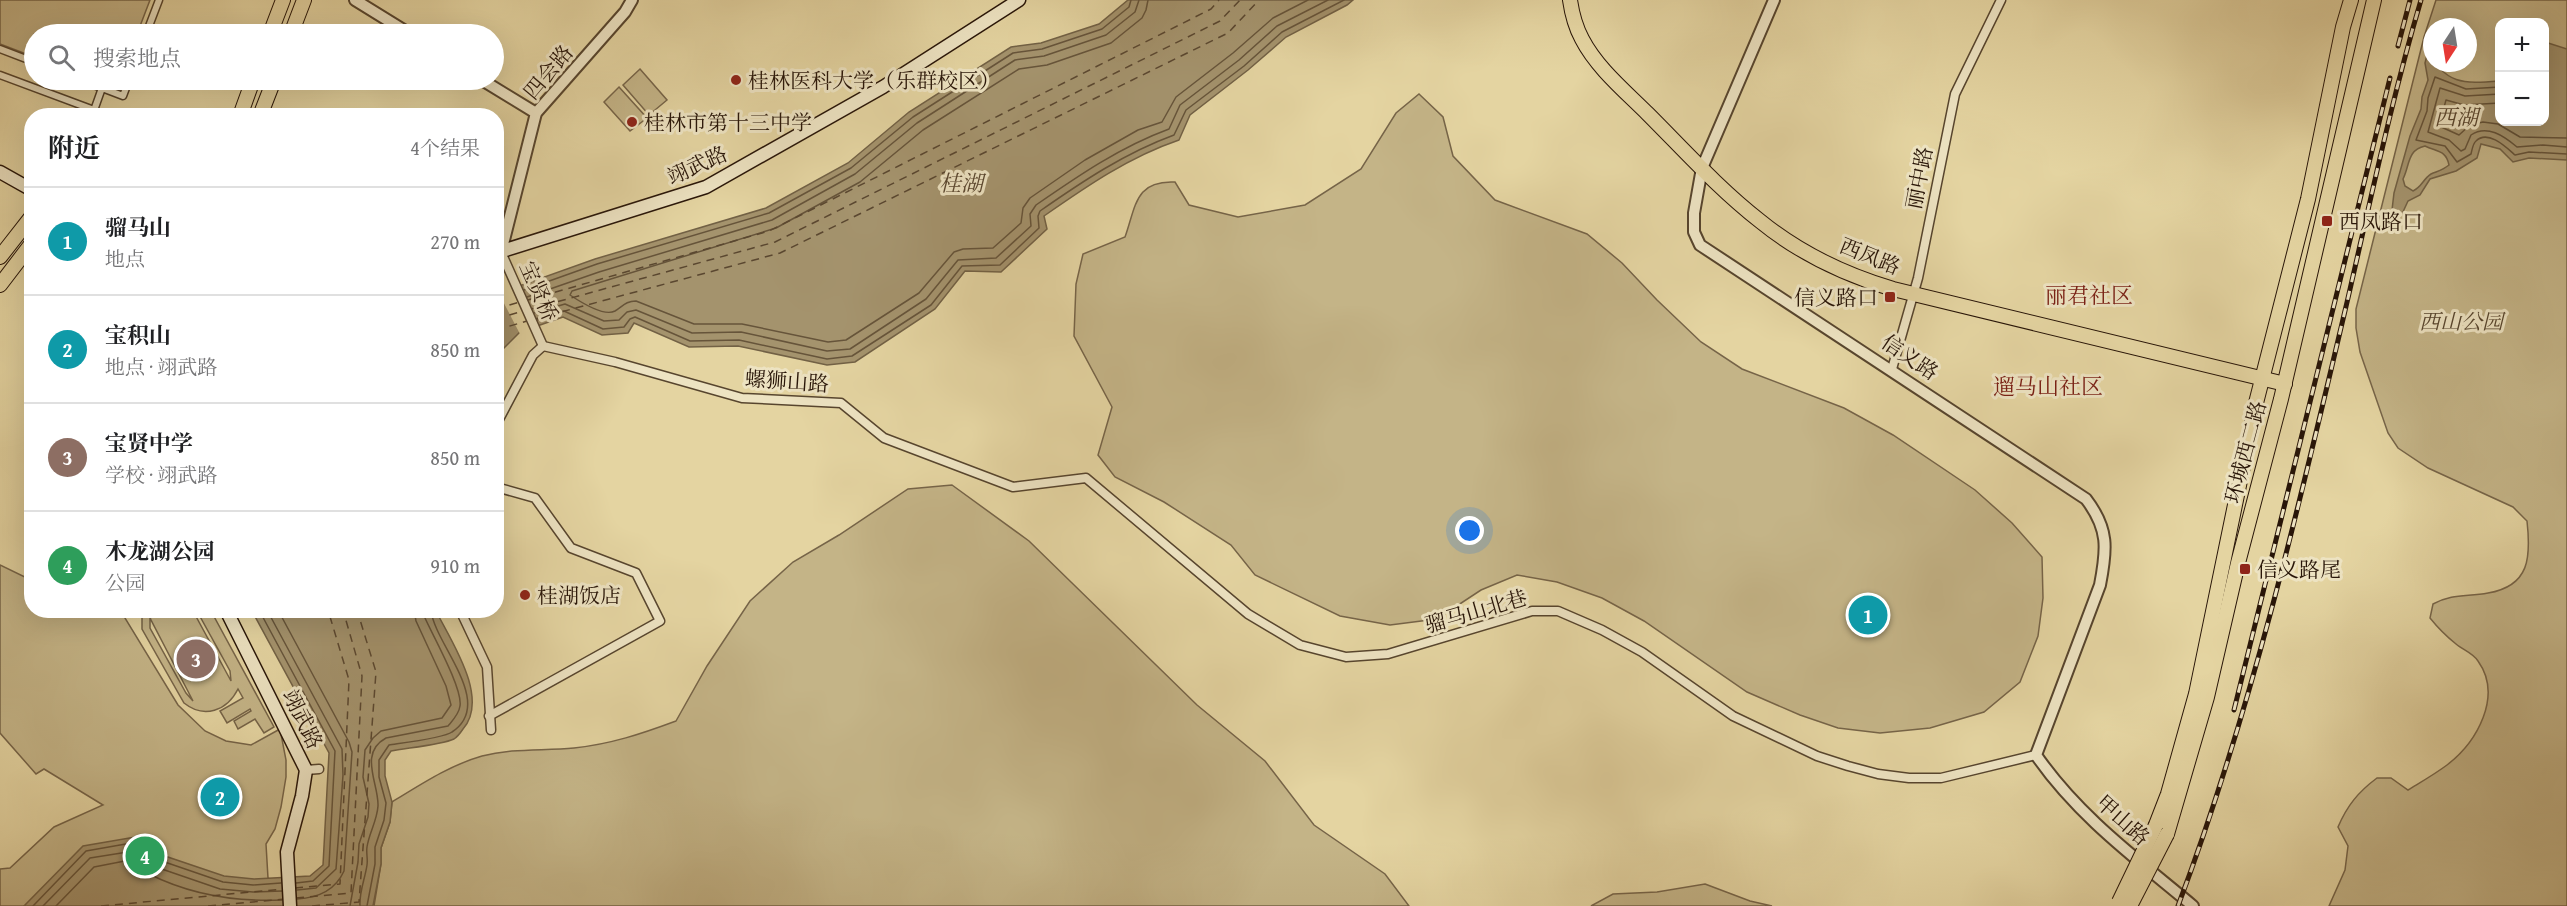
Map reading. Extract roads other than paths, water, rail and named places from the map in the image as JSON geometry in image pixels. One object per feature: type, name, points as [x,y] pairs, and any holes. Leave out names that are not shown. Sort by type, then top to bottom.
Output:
[{"type":"main road","points":[[274,24],[283,0]]},
{"type":"main road","points":[[295,24],[304,0]]},
{"type":"main road","name":"翊武路","points":[[504,250],[706,187],[883,87],[1019,0]]},
{"type":"main road","name":"西凤路","points":[[1570,0],[1572,17],[1582,40],[1593,57],[1702,168],[1760,221],[1812,254],[1864,280],[1914,294],[2263,377],[2284,384]]},
{"type":"main road","name":"环城西二路","points":[[2161,829],[2168,794],[2196,694],[2263,377],[2308,199],[2343,27],[2351,0]]},
{"type":"main road","name":"环城西二路","points":[[2122,905],[2161,829],[2204,707],[2284,384],[2374,0]]},
{"type":"main road","points":[[243,108],[249,90]]},
{"type":"main road","points":[[263,108],[270,90]]},
{"type":"main road","points":[[0,172],[24,186]]},
{"type":"main road","points":[[0,257],[24,226]]},
{"type":"main road","points":[[0,285],[24,254]]},
{"type":"main road","name":"翊武路","points":[[230,618],[312,770],[302,796],[287,852],[290,906]]},
{"type":"street","points":[[150,24],[159,0]]},
{"type":"street","points":[[355,0],[394,24]]},
{"type":"street","name":"四会路","points":[[504,233],[536,113],[625,12],[632,0]]},
{"type":"street","name":"信义路","points":[[1774,0],[1702,168],[1694,213],[1694,232],[1700,245],[1892,369],[2086,499],[2099,516],[2105,536],[2105,561],[2100,585],[2037,755]]},
{"type":"street","name":"丽中路","points":[[1892,369],[1914,294],[1955,94],[2001,0]]},
{"type":"street","points":[[0,49],[24,58]]},
{"type":"street","points":[[0,75],[24,85]]},
{"type":"street","points":[[37,90],[81,108]]},
{"type":"street","points":[[95,108],[101,90]]},
{"type":"street","points":[[107,90],[123,96],[125,90]]},
{"type":"street","points":[[498,90],[536,113]]},
{"type":"street","name":"宝贤桥","points":[[504,263],[543,346]]},
{"type":"street","points":[[504,410],[533,355],[543,346]]},
{"type":"street","name":"螺狮山路","points":[[543,346],[615,362],[742,398],[841,403],[884,438],[1014,487]]},
{"type":"street","name":"骝马山北巷","points":[[1014,487],[1086,478],[1248,614],[1300,645],[1346,657],[1388,654],[1532,611],[1558,611],[1602,630],[1642,652],[1733,716],[1784,742],[1838,762],[1878,774],[1909,778],[1941,778],[2037,755]]},
{"type":"street","points":[[489,716],[660,621],[636,573],[571,548],[535,498],[504,489]]},
{"type":"street","points":[[464,618],[487,667],[491,730]]},
{"type":"street","name":"甲山路","points":[[2037,755],[2058,786],[2100,829],[2193,906]]},
{"type":"water","name":"桂湖","points":[[1128,0],[1353,0],[1286,37],[1190,115],[1179,140],[1143,155],[1092,183],[1044,216],[1047,229],[1001,272],[965,271],[935,309],[855,362],[827,365],[738,346],[689,347],[634,323],[628,333],[602,335],[563,317],[520,332],[504,348],[504,292],[595,259],[766,208],[848,163],[909,112],[1011,47],[1041,43],[1099,24]]},
{"type":"water","name":"西湖","points":[[2549,43],[2567,49],[2567,160],[2529,158],[2513,162],[2500,149],[2481,144],[2477,158],[2456,171],[2430,179],[2420,195],[2408,201],[2402,214],[2395,217],[2392,210],[2394,193],[2410,136],[2421,109],[2422,97],[2428,80],[2427,72],[2443,72],[2456,80],[2495,81],[2495,126],[2549,126]],"holes":[[[2425,146],[2446,157],[2449,165],[2431,174],[2413,191],[2405,186],[2403,179],[2415,151]]]},
{"type":"water","points":[[256,618],[440,618],[458,653],[470,686],[472,702],[470,716],[454,739],[391,751],[385,760],[385,776],[392,802],[390,822],[381,848],[381,864],[373,906],[24,906],[83,846],[141,836],[159,854],[224,876],[254,879],[310,876],[323,865],[329,753]]},
{"type":"railway","points":[[2398,46],[2410,0]]},
{"type":"railway","points":[[2178,906],[2229,757],[2273,605],[2312,451],[2391,111],[2421,0]]},
{"type":"railway","points":[[2234,710],[2390,78]]},
{"type":"place","name":"桂林医科大学（乐群校区）","points":[[736,80]]},
{"type":"place","name":"桂林市第十三中学","points":[[632,122]]},
{"type":"place","name":"西凤路口","points":[[2327,221]]},
{"type":"place","name":"信义路口","points":[[1890,297]]},
{"type":"place","name":"信义路尾","points":[[2245,569]]},
{"type":"place","name":"桂湖饭店","points":[[525,595]]},
{"type":"place","name":"骝马山","points":[[1868,615]]},
{"type":"place","name":"宝贤中学","points":[[196,659]]},
{"type":"place","name":"宝积山","points":[[220,797]]},
{"type":"place","name":"木龙湖公园","points":[[145,856]]},
{"type":"district","name":"丽君社区","points":[[2089,295]]},
{"type":"district","name":"遛马山社区","points":[[2048,386]]},
{"type":"park label","name":"西山公园","points":[[2461,321]]}]
